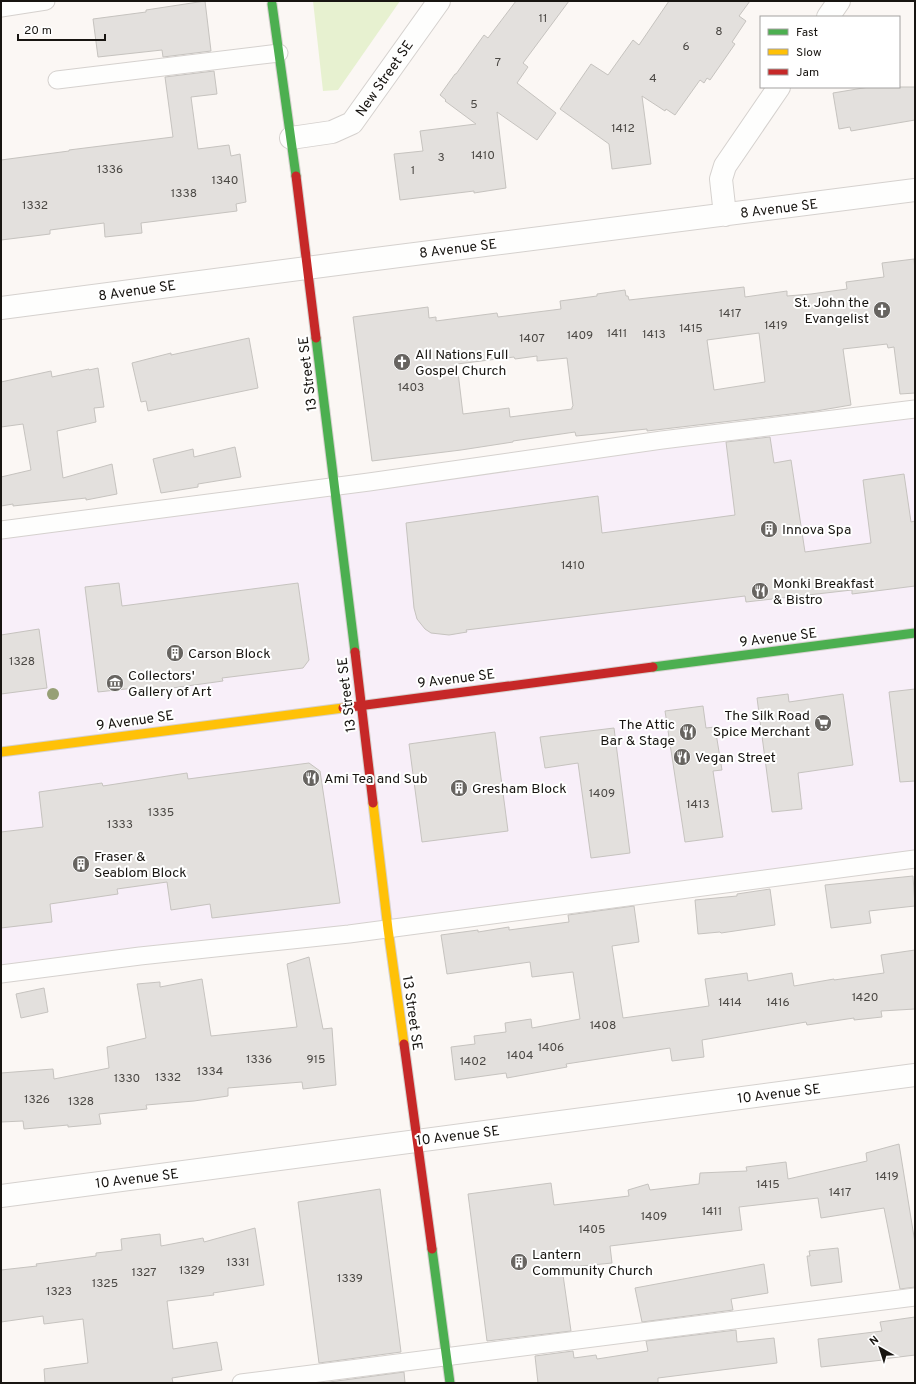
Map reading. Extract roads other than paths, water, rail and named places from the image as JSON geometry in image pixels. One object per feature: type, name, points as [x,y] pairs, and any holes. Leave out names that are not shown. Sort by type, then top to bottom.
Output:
[{"type":"street","name":"New Street SE","points":[[291,138],[332,132],[352,123],[439,1]]},
{"type":"street","points":[[829,16],[839,1]]},
{"type":"street","name":"13 Street SE","points":[[271,3],[308,268],[388,929],[450,1383]]},
{"type":"street","points":[[725,215],[721,179],[724,166],[778,88]]},
{"type":"street","name":"8 Avenue SE","points":[[1,308],[915,190]]},
{"type":"street","name":"9 Avenue SE","points":[[1,752],[915,633]]},
{"type":"street","name":"10 Avenue SE","points":[[1,1196],[915,1076]]},
{"type":"lane","points":[[1,8],[46,1]]},
{"type":"lane","points":[[57,80],[279,53]]},
{"type":"lane","points":[[1,530],[334,486],[662,440],[915,408]]},
{"type":"lane","points":[[1,974],[140,956],[388,929],[915,859]]},
{"type":"lane","points":[[241,1383],[915,1297]]},
{"type":"place","name":"St. John the Evangelist","points":[[882,310]]},
{"type":"place","name":"All Nations Full Gospel Church","points":[[402,362]]},
{"type":"place","name":"Innova Spa","points":[[769,529]]},
{"type":"place","name":"Monki Breakfast & Bistro","points":[[760,591]]},
{"type":"place","name":"Carson Block","points":[[175,653]]},
{"type":"place","name":"Collectors' Gallery of Art","points":[[115,683]]},
{"type":"place","name":"The Silk Road Spice Merchant","points":[[823,723]]},
{"type":"place","name":"The Attic Bar & Stage","points":[[688,732]]},
{"type":"place","name":"Vegan Street","points":[[682,757]]},
{"type":"place","name":"Ami Tea and Sub","points":[[311,778]]},
{"type":"place","name":"Gresham Block","points":[[459,788]]},
{"type":"place","name":"Fraser & Seablom Block","points":[[81,864]]},
{"type":"place","name":"Lantern Community Church","points":[[519,1262]]}]
